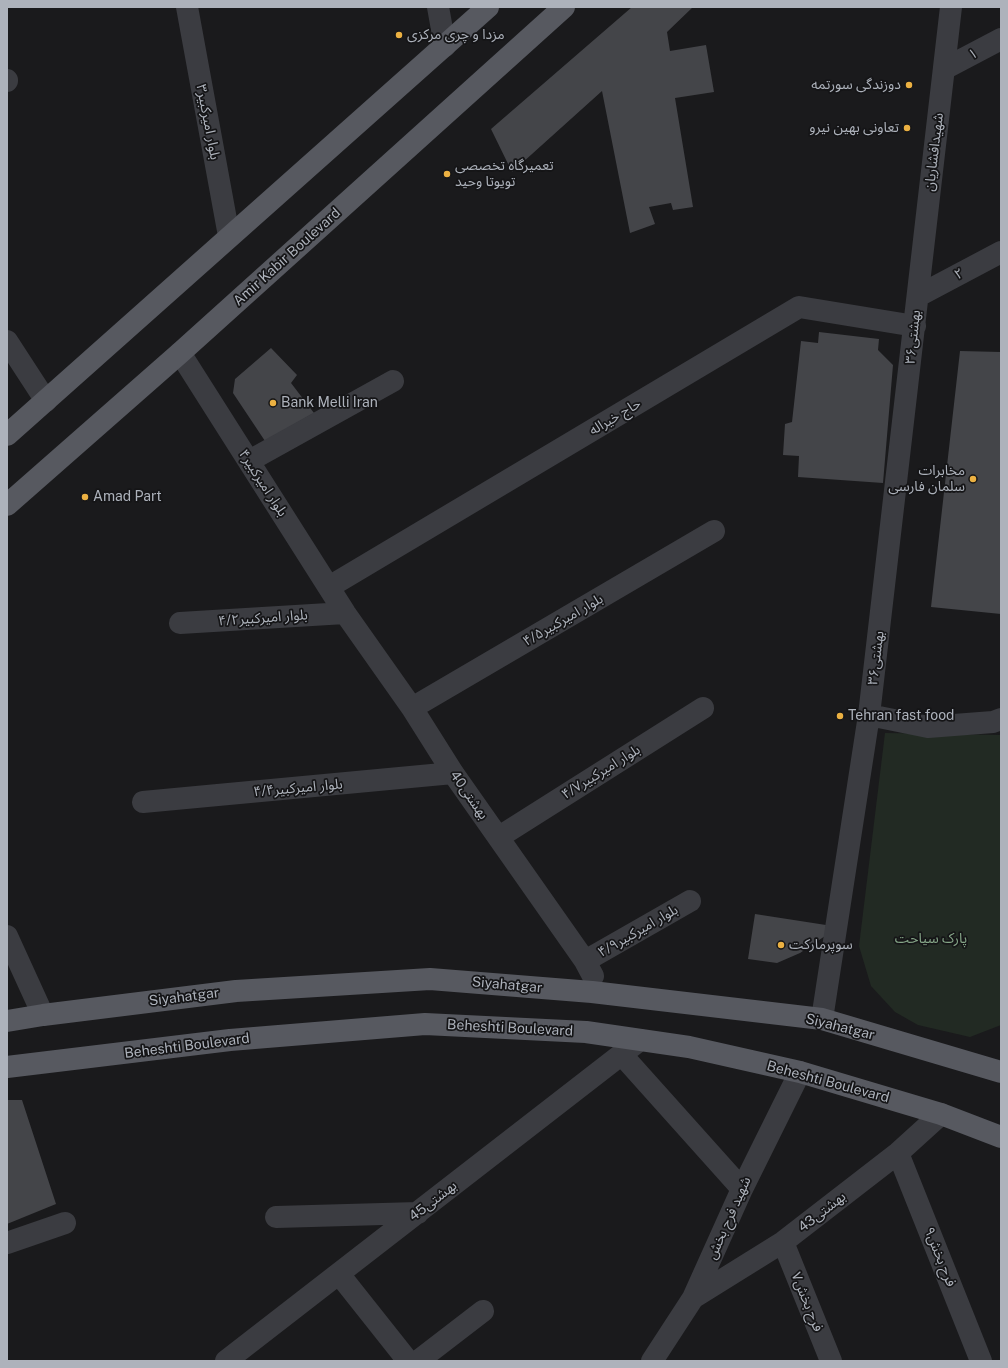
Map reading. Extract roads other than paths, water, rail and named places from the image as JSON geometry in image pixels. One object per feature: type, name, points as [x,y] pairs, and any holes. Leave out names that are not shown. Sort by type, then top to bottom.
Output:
[{"type":"main road","points":[[7,435],[488,7]]},
{"type":"main road","name":"Amir Kabir Boulevard","points":[[7,505],[180,354],[564,7]]},
{"type":"main road","name":"Siyahatgar","points":[[7,1022],[43,1014],[236,991],[430,979],[592,992],[822,1019],[1001,1072]]},
{"type":"main road","name":"Beheshti Boulevard","points":[[7,1067],[230,1040],[425,1024],[586,1032],[689,1047],[800,1072],[941,1114],[1001,1137]]},
{"type":"street","name":"بلوار امیرکبیر۳","points":[[187,7],[229,236]]},
{"type":"street","points":[[438,7],[445,46]]},
{"type":"street","name":"شهیدافشاریان","points":[[918,296],[951,7]]},
{"type":"street","name":"۱","points":[[944,69],[1001,39]]},
{"type":"street","name":"۲","points":[[918,296],[1001,252]]},
{"type":"street","name":"بهشتی۳۶","points":[[822,1019],[869,715],[918,296]]},
{"type":"street","name":"حاج خیراله","points":[[329,587],[799,307],[915,326]]},
{"type":"street","points":[[7,341],[46,401]]},
{"type":"street","name":"۴بلوار امیرکبیر","points":[[180,354],[345,613]]},
{"type":"street","points":[[249,461],[393,381]]},
{"type":"street","name":"بلوار امیرکبیر۴/۵","points":[[412,708],[714,531]]},
{"type":"street","name":"40بهشتی","points":[[345,613],[412,708],[453,773],[589,968]]},
{"type":"street","name":"بلوار امیرکبیر۴/۲","points":[[180,623],[345,613]]},
{"type":"street","name":"بلوار امیرکبیر۴/۷","points":[[499,837],[703,708]]},
{"type":"street","points":[[869,715],[928,727],[993,722],[1001,719]]},
{"type":"street","name":"بلوار امیرکبیر۴/۴","points":[[143,802],[453,773]]},
{"type":"street","name":"بلوار امیرکبیر۴/۹","points":[[589,968],[690,901]]},
{"type":"street","points":[[7,936],[43,1014]]},
{"type":"street","name":"بهشتی45","points":[[226,1361],[640,1040]]},
{"type":"street","points":[[622,1055],[742,1189]]},
{"type":"street","name":"شهید فرح بخش","points":[[652,1361],[693,1298],[742,1189],[800,1072]]},
{"type":"street","name":"43بهشتی","points":[[693,1298],[783,1242],[898,1153],[941,1114]]},
{"type":"street","name":"فرح بخش۹","points":[[898,1153],[982,1361]]},
{"type":"street","points":[[276,1217],[418,1213]]},
{"type":"street","points":[[7,1243],[65,1223]]},
{"type":"street","name":"فرح بخش۷","points":[[783,1242],[831,1361]]},
{"type":"street","points":[[339,1274],[408,1361]]},
{"type":"street","points":[[418,1361],[482,1310]]},
{"type":"place","name":"مزدا و چری مرکزی","points":[[399,35]]},
{"type":"place","name":"دوزندگی سورتمه","points":[[909,85]]},
{"type":"place","name":"تعاونی بهین نیرو","points":[[907,128]]},
{"type":"place","name":"تعمیرگاه تخصصی تویوتا وحید","points":[[447,174]]},
{"type":"place","name":"Bank Melli Iran","points":[[273,403]]},
{"type":"place","name":"مخابرات سلمان فارسی","points":[[973,479]]},
{"type":"place","name":"Amad Part","points":[[85,497]]},
{"type":"place","name":"Tehran fast food","points":[[840,716]]},
{"type":"place","name":"سوپرمارکت","points":[[781,945]]},
{"type":"park label","name":"پارک سیاحت","points":[[931,939]]}]
